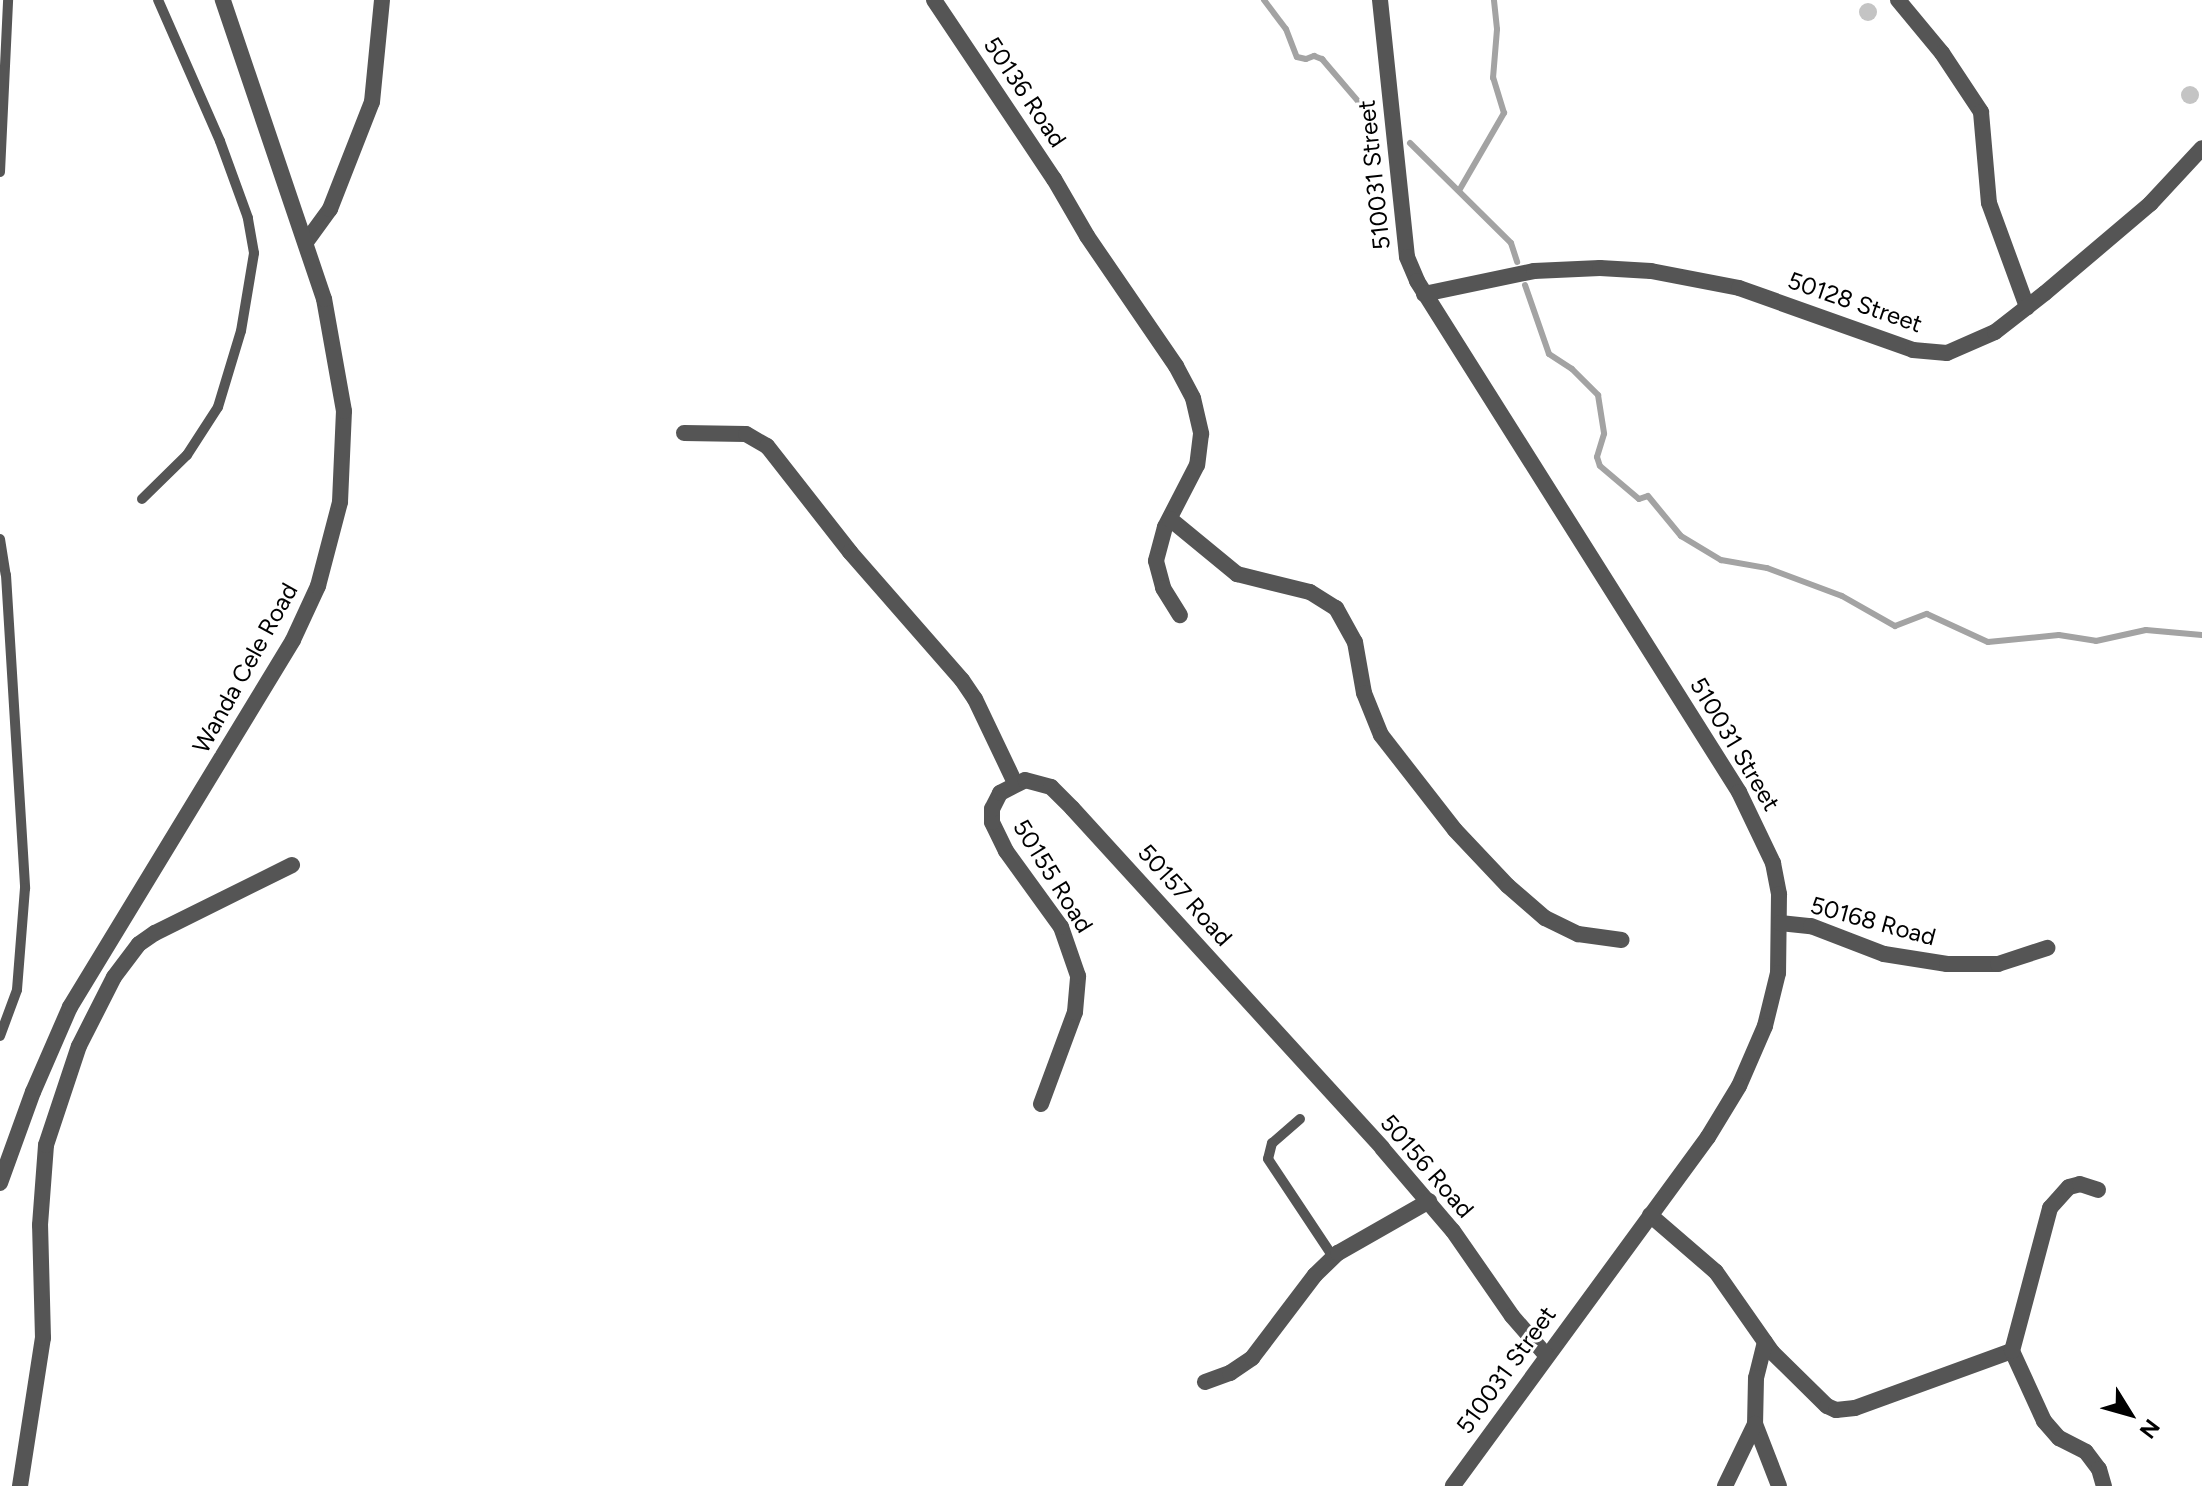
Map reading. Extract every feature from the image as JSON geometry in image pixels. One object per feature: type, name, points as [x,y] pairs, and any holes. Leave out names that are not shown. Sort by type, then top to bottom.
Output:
[{"type":"street","name":"Wanda Cele Road","points":[[0,1183],[33,1092],[70,1007],[293,640],[331,546],[340,502],[344,411],[338,361],[306,242],[223,0]]},
{"type":"street","points":[[306,242],[330,209],[372,102],[382,0]]},
{"type":"street","name":"50136 Road","points":[[934,0],[1176,366],[1200,416],[1197,465],[1158,546],[1157,575],[1180,615]]},
{"type":"street","name":"510031 Street","points":[[1380,0],[1407,257],[1424,294],[1757,824],[1773,863],[1780,923],[1778,973],[1765,1026],[1739,1086],[1708,1137],[1453,1486]]},
{"type":"street","points":[[1898,0],[1942,53],[1981,112],[1989,203],[2027,307]]},
{"type":"street","name":"50128 Street","points":[[1424,294],[1534,271],[1600,268],[1651,271],[1739,288],[1931,353],[1947,353],[1978,343],[2027,307],[2150,204],[2202,148]]},
{"type":"street","points":[[684,433],[746,434],[767,446],[850,552],[962,680],[975,699],[1015,783]]},
{"type":"street","points":[[1170,519],[1237,574],[1310,592],[1336,608],[1355,642],[1364,693],[1381,735],[1455,830],[1508,886],[1545,918],[1578,934],[1622,940]]},
{"type":"street","name":"50155 Road","points":[[1041,1104],[1075,1012],[1078,976],[1061,927],[1002,844],[992,822],[992,809],[1000,793],[1015,783],[1038,781],[1051,787],[1072,808]]},
{"type":"street","name":"50157 Road","points":[[1072,808],[1261,1016]]},
{"type":"street","points":[[20,1486],[43,1338],[40,1225],[46,1145],[79,1046],[114,977],[139,944],[155,933],[292,865]]},
{"type":"street","name":"50168 Road","points":[[1780,923],[1811,926],[1884,954],[1947,964],[1998,964],[2047,948]]},
{"type":"street","name":"50156 Road","points":[[1261,1016],[1429,1201],[1512,1316],[1546,1355]]},
{"type":"street","points":[[2098,1190],[2080,1184],[2069,1187],[2050,1208],[2012,1351],[2044,1421],[2059,1438],[2086,1452],[2099,1469],[2104,1486]]},
{"type":"street","points":[[1205,1382],[1230,1373],[1252,1358],[1285,1311],[1333,1257],[1429,1201]]},
{"type":"street","points":[[1650,1215],[1690,1245],[1716,1272],[1765,1342],[1794,1376],[1827,1406],[1836,1410],[1855,1408],[2012,1351]]},
{"type":"street","points":[[1765,1342],[1756,1378],[1755,1424],[1779,1486]]},
{"type":"street","points":[[1725,1486],[1755,1424]]},
{"type":"lane","points":[[0,172],[8,0]]},
{"type":"lane","points":[[142,499],[187,455],[218,407],[241,331],[254,253],[248,218],[220,141],[158,0]]},
{"type":"lane","points":[[0,539],[6,575],[25,888],[17,990],[0,1036]]},
{"type":"lane","points":[[1300,1119],[1272,1143],[1268,1159],[1333,1257]]},
{"type":"building","points":[[1864,3],[1872,3],[1877,12],[1875,19],[1864,21],[1859,16],[1859,8]]},
{"type":"building","points":[[2186,86],[2194,86],[2199,95],[2197,102],[2186,104],[2181,99],[2181,91]]},
{"type":"waterway","points":[[1264,0],[1286,29],[1297,57],[1322,59],[1363,107]]},
{"type":"waterway","points":[[1460,189],[1504,113],[1493,78],[1497,29],[1494,0]]},
{"type":"waterway","points":[[1410,143],[1511,243],[1517,262]]},
{"type":"waterway","points":[[1525,285],[1549,354],[1572,369],[1598,395],[1604,434],[1597,457],[1600,466],[1639,499],[1648,496],[1681,536],[1721,560],[1767,568],[1842,596],[1895,626],[1927,614],[1988,642],[2059,635],[2096,641],[2146,630],[2202,635]]}]
